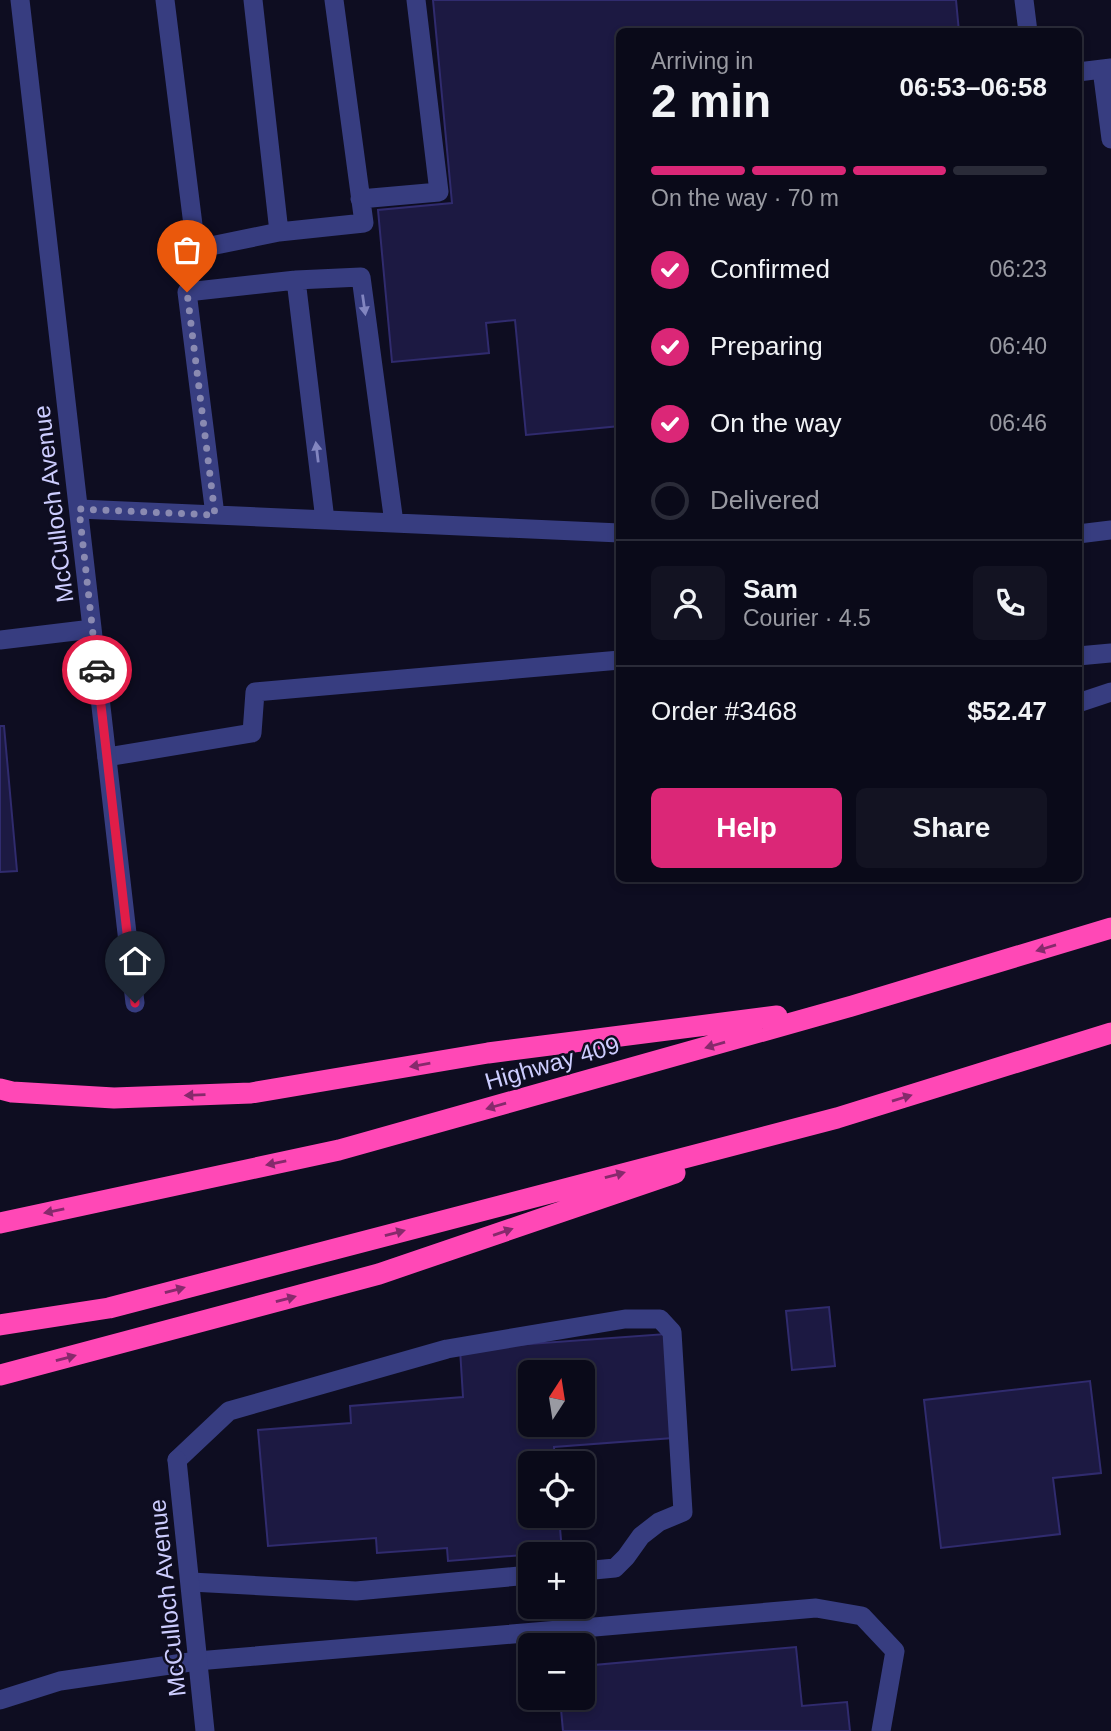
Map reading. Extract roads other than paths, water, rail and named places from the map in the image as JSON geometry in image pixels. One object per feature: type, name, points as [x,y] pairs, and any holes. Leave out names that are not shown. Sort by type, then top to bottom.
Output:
[{"type":"highway","name":"Highway 409","points":[[0,1223],[339,1150],[852,1006],[1111,928]]},
{"type":"highway","points":[[0,1089],[114,1098],[251,1093],[488,1053],[852,1006]]},
{"type":"highway","points":[[0,1375],[379,1274],[837,1118],[1111,1033]]},
{"type":"highway","points":[[0,1325],[109,1308],[837,1118]]},
{"type":"street","name":"McCulloch Avenue","points":[[20,0],[135,1003]]},
{"type":"street","points":[[165,0],[196,249],[279,232],[364,223],[334,0]]},
{"type":"street","points":[[253,0],[279,232]]},
{"type":"street","points":[[360,199],[439,192],[416,0]]},
{"type":"street","points":[[1024,0],[1028,28]]},
{"type":"street","points":[[1082,71],[1107,68],[1111,139]]},
{"type":"street","points":[[215,515],[187,292],[296,280],[361,277],[394,523]]},
{"type":"street","points":[[296,280],[325,520]]},
{"type":"street","points":[[79,509],[616,533]]},
{"type":"street","points":[[1082,534],[1111,530]]},
{"type":"street","points":[[0,640],[92,629]]},
{"type":"street","points":[[1082,656],[1111,653]]},
{"type":"street","points":[[107,757],[252,733],[255,692],[616,660]]},
{"type":"street","points":[[1082,702],[1111,692]]},
{"type":"street","name":"McCulloch Avenue","points":[[205,1731],[177,1460],[229,1411],[447,1349],[625,1319],[660,1319],[672,1332],[683,1513],[659,1522],[641,1536],[615,1568],[595,1570]]},
{"type":"street","points":[[191,1582],[356,1591],[518,1577]]},
{"type":"street","points":[[0,1700],[60,1681],[197,1661],[816,1608],[862,1616],[895,1651],[881,1731]]}]
